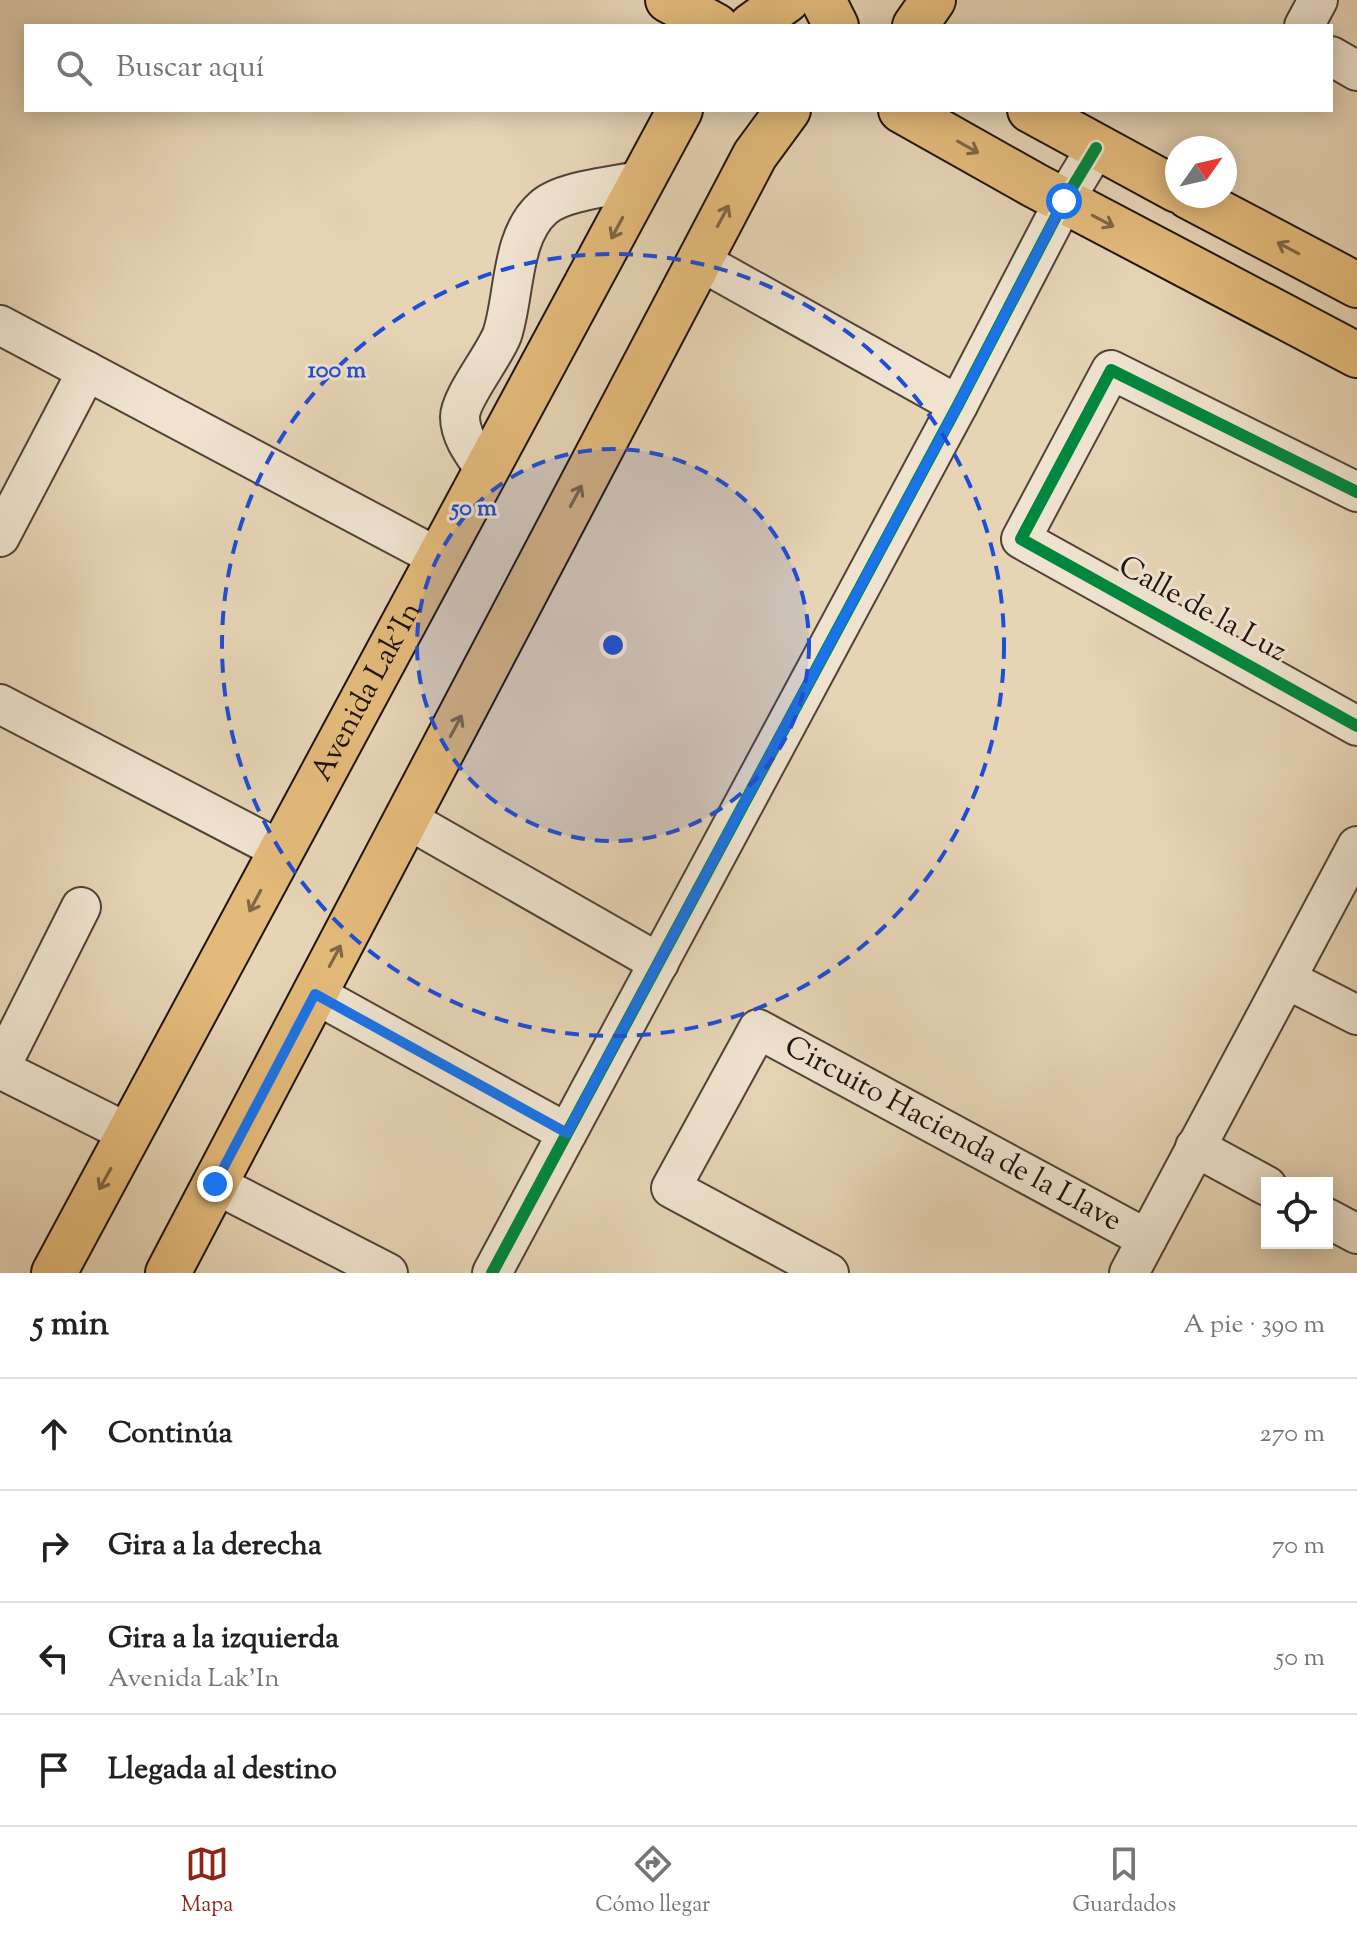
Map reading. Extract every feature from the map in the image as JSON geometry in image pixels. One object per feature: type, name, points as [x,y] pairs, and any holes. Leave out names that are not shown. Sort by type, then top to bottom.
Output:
[{"type":"main road","points":[[668,0],[712,24]]},
{"type":"main road","points":[[754,24],[787,0]]},
{"type":"main road","points":[[823,0],[835,24]]},
{"type":"main road","points":[[916,24],[933,0]]},
{"type":"main road","name":"Avenida Lak'In","points":[[54,1273],[679,112]]},
{"type":"main road","points":[[168,1273],[755,155],[787,112]]},
{"type":"main road","points":[[905,112],[1064,201],[1357,355]]},
{"type":"main road","points":[[1033,112],[1165,184]]},
{"type":"main road","points":[[1211,208],[1357,285]]},
{"type":"street","points":[[1305,24],[1318,0]]},
{"type":"street","points":[[1333,57],[1357,71]]},
{"type":"street","points":[[492,1273],[958,405],[1064,201],[1096,148]]},
{"type":"street","points":[[486,471],[465,438],[460,413],[502,336],[511,277],[530,222],[543,207],[559,198],[643,180]]},
{"type":"street","points":[[700,261],[958,405]]},
{"type":"street","points":[[0,325],[439,558]]},
{"type":"street","name":"Calle de la Luz","points":[[1357,492],[1111,370],[1021,539],[1357,726]]},
{"type":"street","points":[[0,537],[87,371]]},
{"type":"street","points":[[0,704],[282,851]]},
{"type":"street","points":[[407,819],[659,963]]},
{"type":"street","points":[[1129,1273],[1357,846]]},
{"type":"street","points":[[81,907],[0,1068],[130,1134]]},
{"type":"street","points":[[1286,979],[1357,1015]]},
{"type":"street","points":[[315,994],[567,1133]]},
{"type":"street","name":"Circuito Hacienda de la Llave","points":[[829,1273],[671,1188],[758,1029],[1147,1239]]},
{"type":"street","points":[[1195,1147],[1261,1183]]},
{"type":"street","points":[[215,1184],[388,1273]]},
{"type":"street","points":[[1333,1221],[1357,1234]]},
{"type":"cycle path","points":[[492,1273],[958,405],[1064,201],[1096,148]]},
{"type":"cycle path","points":[[1357,492],[1111,370],[1021,539],[1357,726]]},
{"type":"route","points":[[215,1184],[315,994],[567,1133],[958,405],[1064,201]]}]
